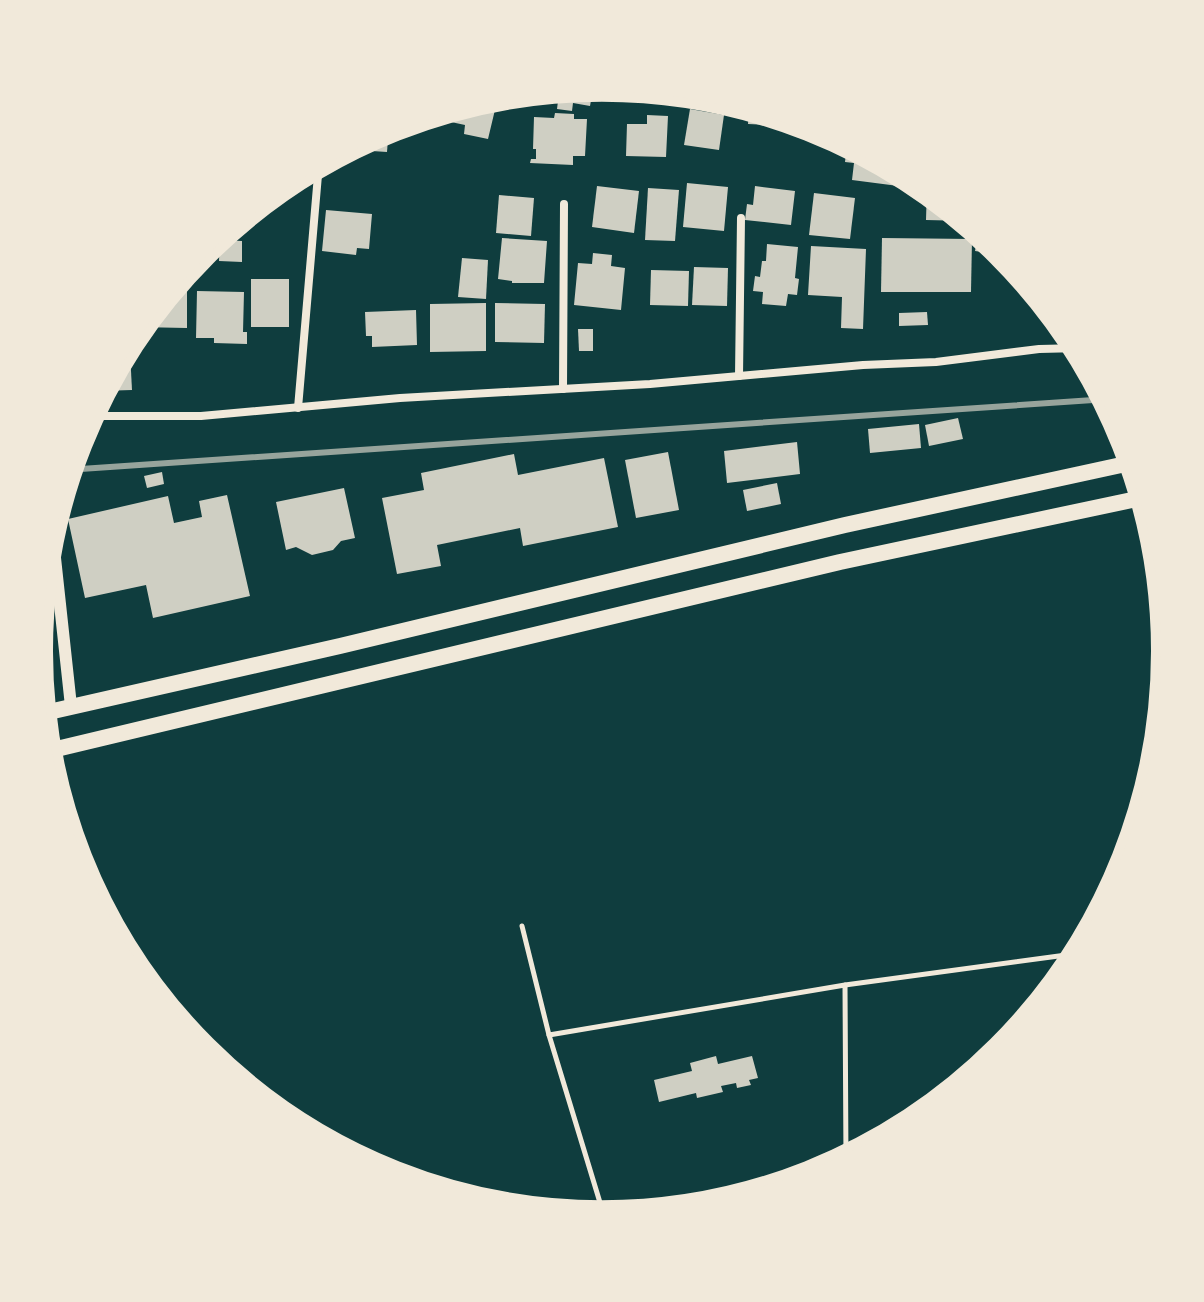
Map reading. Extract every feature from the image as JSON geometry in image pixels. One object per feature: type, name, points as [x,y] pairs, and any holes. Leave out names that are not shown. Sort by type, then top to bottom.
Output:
[{"type":"main road","points":[[52,711],[860,522],[1124,464]]},
{"type":"main road","points":[[57,749],[840,562],[1135,499]]},
{"type":"street","points":[[298,408],[318,175]]},
{"type":"street","points":[[563,389],[564,204]]},
{"type":"street","points":[[739,376],[741,218]]},
{"type":"street","points":[[100,416],[201,416],[400,398],[936,362],[1066,348]]},
{"type":"street","points":[[56,563],[71,706]]},
{"type":"lane","points":[[522,926],[549,1035],[601,1205]]},
{"type":"lane","points":[[549,1035],[845,985],[1065,955]]},
{"type":"lane","points":[[845,985],[846,1148]]},
{"type":"building","points":[[592,97],[590,106],[573,103],[572,111],[557,109],[558,101],[551,100]]},
{"type":"building","points":[[495,108],[488,139],[464,134],[465,125],[451,122],[452,118]]},
{"type":"building","points":[[690,109],[724,115],[719,150],[684,145]]},
{"type":"building","points":[[555,113],[574,114],[574,119],[587,119],[585,156],[573,156],[573,165],[530,163],[531,159],[536,159],[536,149],[533,149],[534,117],[554,118]]},
{"type":"building","points":[[647,115],[668,116],[666,157],[626,156],[627,124],[647,124]]},
{"type":"building","points":[[748,117],[778,125],[748,124]]},
{"type":"building","points":[[388,140],[387,152],[365,151]]},
{"type":"building","points":[[846,154],[905,187],[852,180],[854,163],[845,162]]},
{"type":"building","points":[[687,183],[728,187],[724,231],[683,227]]},
{"type":"building","points":[[597,186],[639,191],[634,233],[592,227]]},
{"type":"building","points":[[755,186],[795,191],[791,225],[745,220],[747,204],[753,205]]},
{"type":"building","points":[[648,188],[679,190],[675,241],[645,240]]},
{"type":"building","points":[[814,193],[855,198],[850,239],[809,235]]},
{"type":"building","points":[[499,195],[534,198],[531,236],[496,233]]},
{"type":"building","points":[[927,202],[951,221],[926,220]]},
{"type":"building","points":[[326,210],[372,214],[369,249],[357,248],[356,255],[322,251]]},
{"type":"building","points":[[502,238],[547,241],[544,283],[512,283],[498,279]]},
{"type":"building","points":[[882,238],[972,239],[971,292],[881,292]]},
{"type":"building","points":[[230,240],[242,241],[242,262],[219,261],[220,250]]},
{"type":"building","points":[[976,243],[987,253],[975,251]]},
{"type":"building","points":[[767,244],[798,247],[797,295],[788,294],[786,306],[762,304],[763,292],[753,291],[755,276],[760,277],[762,261],[766,261]]},
{"type":"building","points":[[811,246],[866,249],[863,329],[841,328],[842,297],[808,295]]},
{"type":"building","points":[[593,253],[612,255],[611,266],[625,268],[621,310],[574,305],[578,263],[592,264]]},
{"type":"building","points":[[462,258],[488,260],[486,299],[458,297]]},
{"type":"building","points":[[694,267],[728,268],[727,306],[692,305]]},
{"type":"building","points":[[651,270],[689,271],[688,306],[650,305]]},
{"type":"building","points":[[251,279],[289,279],[289,327],[251,327]]},
{"type":"building","points":[[187,284],[187,328],[152,327]]},
{"type":"building","points":[[197,291],[244,292],[243,332],[247,332],[247,344],[214,343],[214,338],[196,338]]},
{"type":"building","points":[[486,303],[486,351],[430,352],[430,304]]},
{"type":"building","points":[[495,303],[545,304],[544,343],[495,342]]},
{"type":"building","points":[[416,310],[417,345],[372,347],[372,336],[366,336],[365,312]]},
{"type":"building","points":[[927,312],[928,325],[899,326],[899,313]]},
{"type":"building","points":[[578,329],[593,329],[593,351],[579,351]]},
{"type":"building","points":[[130,360],[132,390],[113,391]]},
{"type":"building","points":[[958,418],[963,439],[929,446],[925,425]]},
{"type":"building","points":[[919,424],[921,448],[870,453],[868,429]]},
{"type":"building","points":[[797,442],[800,474],[727,483],[724,451]]},
{"type":"building","points":[[668,452],[679,510],[636,518],[625,460]]},
{"type":"building","points":[[514,454],[518,475],[604,458],[618,527],[523,546],[520,528],[437,545],[441,566],[397,574],[382,498],[424,490],[421,473]]},
{"type":"building","points":[[162,472],[164,484],[147,488],[144,476]]},
{"type":"building","points":[[777,483],[781,504],[747,511],[743,490]]},
{"type":"building","points":[[344,488],[355,538],[341,541],[333,550],[312,555],[296,547],[286,550],[276,502]]},
{"type":"building","points":[[227,495],[250,596],[153,618],[146,585],[85,598],[68,519],[168,496],[174,523],[202,517],[199,501]]},
{"type":"building","points":[[716,1056],[718,1064],[752,1056],[758,1078],[749,1080],[751,1085],[737,1088],[736,1083],[721,1086],[723,1092],[697,1098],[696,1093],[659,1102],[654,1080],[692,1071],[690,1063]]},
{"type":"railway","points":[[78,469],[1096,400]]}]
